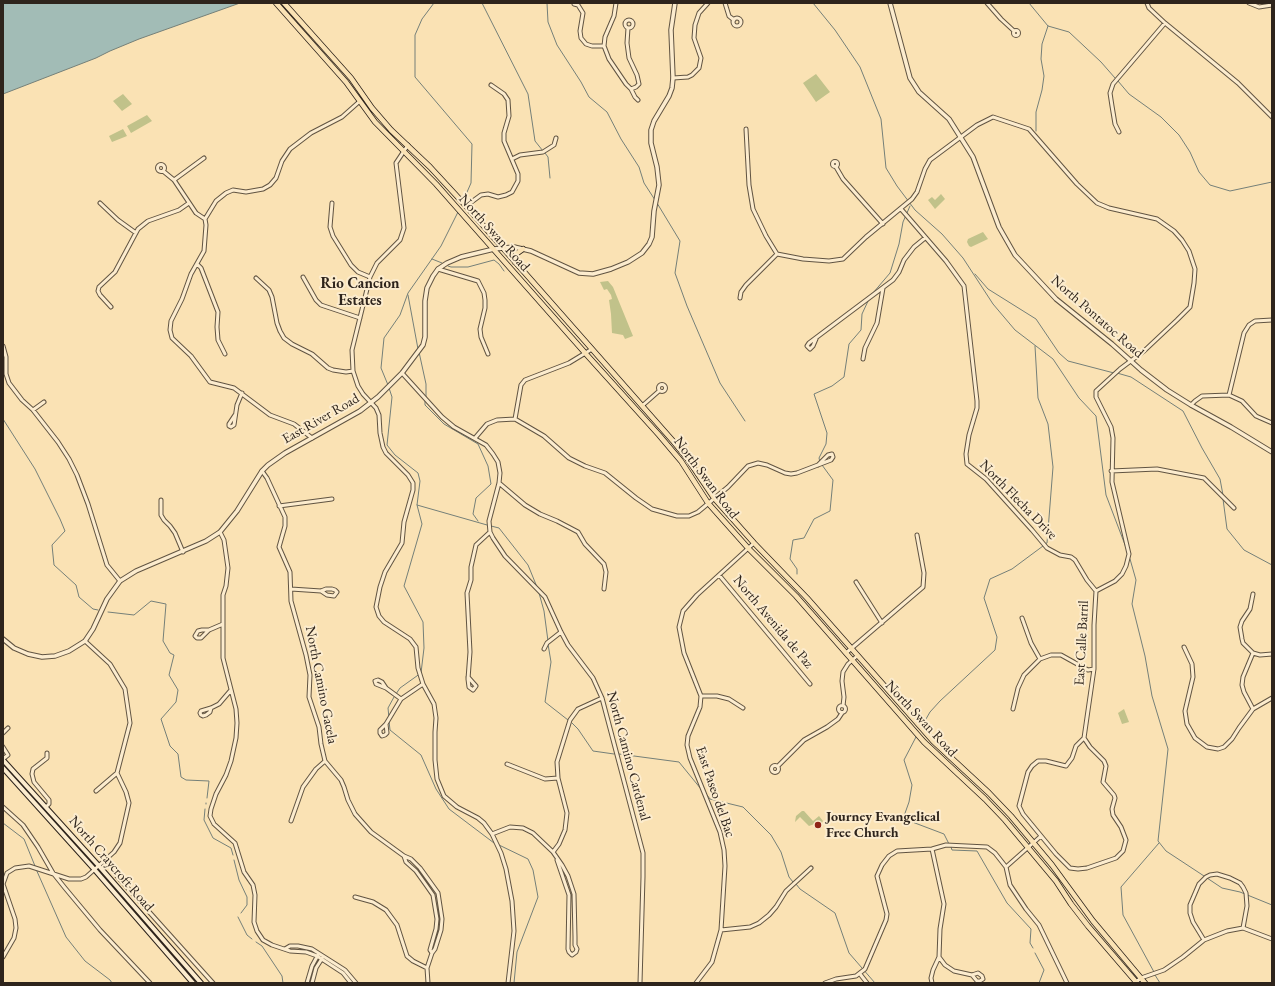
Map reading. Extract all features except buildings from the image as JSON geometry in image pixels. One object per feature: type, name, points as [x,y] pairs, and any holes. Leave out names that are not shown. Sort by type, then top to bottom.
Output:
[{"type":"main road","name":"North Swan Road","points":[[276,3],[346,82],[375,122],[436,184],[586,354],[660,435],[681,461],[708,503],[748,548],[796,596],[924,742],[985,799],[1056,881],[1088,926],[1136,983]]},
{"type":"main road","name":"North Swan Road","points":[[284,3],[351,78],[391,130],[466,206],[684,454],[714,498],[754,543],[807,598],[933,741],[1000,804],[1052,865],[1093,921],[1145,983]]},
{"type":"main road","points":[[515,262],[516,254],[523,249]]},
{"type":"main road","name":"North Craycroft Road","points":[[3,759],[201,983]]},
{"type":"main road","name":"North Craycroft Road","points":[[3,768],[94,869],[193,983]]},
{"type":"street","points":[[616,3],[614,16],[605,37],[604,46],[609,58],[638,100]]},
{"type":"street","points":[[438,269],[461,257],[509,247],[523,249],[544,256],[579,273],[599,273],[628,262],[646,250],[652,237],[654,211],[659,186],[657,167],[651,143],[651,130],[654,121],[670,96],[673,78],[671,30],[675,3]]},
{"type":"street","points":[[673,78],[688,77],[699,68],[701,58],[694,38],[695,24],[700,13],[708,3]]},
{"type":"street","points":[[725,3],[729,16],[734,20]]},
{"type":"street","name":"North Pontatoc Road","points":[[890,3],[907,69],[913,84],[924,98],[949,119],[973,157],[999,227],[1014,255],[1056,299],[1167,390],[1272,452]]},
{"type":"street","points":[[987,3],[1014,31]]},
{"type":"street","points":[[1147,3],[1165,23],[1238,83],[1272,118]]},
{"type":"street","points":[[1249,3],[1259,7],[1272,5]]},
{"type":"street","points":[[574,4],[578,5],[583,13],[580,30],[581,38],[586,44],[592,46],[604,46]]},
{"type":"street","points":[[1119,132],[1115,124],[1110,93],[1113,84],[1165,23]]},
{"type":"street","points":[[628,28],[627,43],[629,58],[637,75],[639,84],[631,89]]},
{"type":"street","points":[[466,206],[481,195],[506,195],[512,192],[518,181],[518,174],[506,149],[504,141],[504,134],[509,116],[508,100],[504,94],[491,85]]},
{"type":"street","points":[[312,438],[294,424],[270,415],[234,388],[210,382],[192,356],[172,338],[170,330],[171,321],[182,299],[191,274],[204,251],[205,219],[216,201],[226,193],[233,190],[246,192],[263,190],[276,178],[282,161],[290,150],[311,133],[342,117],[365,97]]},
{"type":"street","points":[[746,129],[749,185],[753,209],[766,236],[777,254],[803,259],[829,261],[843,258],[912,199],[917,192],[925,168],[930,160],[977,125],[994,117],[1029,129],[1077,184],[1097,203],[1109,208],[1157,219],[1174,231],[1182,240],[1189,251],[1195,269],[1190,307],[1096,391],[1096,397],[1111,427],[1113,438],[1112,471],[1114,494],[1129,556],[1122,574],[1115,581],[1096,591]]},
{"type":"street","points":[[512,159],[520,155],[543,152],[554,145],[556,138]]},
{"type":"street","points":[[408,146],[396,163],[404,228],[400,240],[377,263],[370,277],[352,350],[353,371],[360,390],[376,408],[379,415],[380,433],[383,447],[386,453],[408,475],[413,483],[413,490],[404,522],[402,543],[385,572],[376,607],[379,616],[384,622],[410,639],[416,647],[418,668],[423,684],[434,704],[436,718],[435,760],[437,779],[444,796],[457,807],[478,818],[492,834],[501,853],[506,869],[512,901],[514,931],[508,983]]},
{"type":"street","points":[[174,180],[204,158]]},
{"type":"street","points":[[836,167],[843,179],[883,224]]},
{"type":"street","points":[[163,171],[174,180],[196,213],[205,219]]},
{"type":"street","points":[[100,203],[118,220],[136,233]]},
{"type":"street","points":[[111,308],[100,295],[98,287],[115,272],[141,226],[148,221],[179,210],[188,203]]},
{"type":"street","points":[[332,203],[330,227],[333,236],[351,265],[358,272],[370,277]]},
{"type":"street","name":"North Flecha Drive","points":[[901,209],[946,260],[964,286],[977,401],[977,408],[968,435],[966,462],[986,479],[1047,548],[1060,555],[1072,557],[1096,591]]},
{"type":"street","points":[[816,338],[893,280],[899,272],[904,260],[914,247],[925,238]]},
{"type":"street","points":[[740,298],[741,292],[746,285],[777,254]]},
{"type":"street","points":[[197,264],[201,268],[218,312],[218,340],[225,354]]},
{"type":"street","points":[[438,269],[478,281],[484,293],[485,300],[485,308],[480,329],[481,337],[488,354]]},
{"type":"street","name":"East River Road","points":[[3,639],[14,648],[28,654],[42,657],[63,654],[85,641],[93,629],[108,599],[120,581],[136,571],[206,541],[220,532],[237,511],[262,471],[272,461],[352,416],[371,403],[402,373],[423,346],[425,337],[425,301],[427,288],[438,269]]},
{"type":"street","points":[[303,277],[316,300],[322,305],[360,318]]},
{"type":"street","points":[[256,278],[272,296],[277,323],[284,338],[292,344],[312,354],[328,368],[346,372],[353,371]]},
{"type":"street","points":[[863,359],[877,323],[883,288]]},
{"type":"street","points":[[1229,395],[1244,333],[1249,325],[1255,321],[1272,320]]},
{"type":"street","points":[[3,346],[6,357],[6,374],[9,383],[22,400],[33,410],[58,442],[69,459],[88,504],[107,565],[120,581]]},
{"type":"street","points":[[515,419],[521,385],[525,380],[569,363],[592,349]]},
{"type":"street","points":[[402,373],[442,417],[454,427],[486,445],[498,462],[500,473],[499,483],[489,521],[490,532],[476,545],[471,567],[471,580],[467,594],[470,652],[468,677]]},
{"type":"street","points":[[642,406],[659,391]]},
{"type":"street","points":[[235,415],[242,393]]},
{"type":"street","points":[[1191,405],[1202,396],[1229,395],[1242,401],[1256,416],[1272,423]]},
{"type":"street","points":[[33,410],[44,402]]},
{"type":"street","points":[[475,438],[487,424],[497,420],[515,419],[544,436],[569,458],[585,466],[605,473],[652,509],[677,516],[689,516],[698,512],[728,487],[748,466],[758,463],[791,474],[797,473],[818,465],[831,460],[833,458],[832,454],[828,454],[818,465]]},
{"type":"street","points":[[1112,471],[1157,469],[1204,478],[1234,508]]},
{"type":"street","name":"North Camino Gacela","points":[[262,471],[267,478],[284,517],[285,526],[279,547],[290,572],[291,601],[308,663],[310,675],[309,697],[319,727],[325,761],[338,776],[355,814],[371,832],[404,856],[411,859],[420,868],[438,893],[442,919],[441,930],[427,968],[428,983]]},
{"type":"street","points":[[499,483],[525,505],[540,514],[578,532],[585,544],[604,564],[606,572],[604,589]]},
{"type":"street","points":[[280,506],[332,499]]},
{"type":"street","points":[[161,500],[161,510],[164,520],[175,533],[182,552]]},
{"type":"street","points":[[220,532],[224,540],[228,568],[226,586],[223,595],[223,658],[236,708],[236,738],[231,761],[226,775],[216,794],[210,816],[214,824],[235,843],[244,872],[253,885],[255,895],[254,922],[257,931],[263,940],[272,945],[285,949],[290,946],[312,949],[318,955],[346,971],[356,983]]},
{"type":"street","name":"North Camino Cardenal","points":[[490,532],[506,556],[545,597],[561,632],[593,678],[602,698],[643,853],[640,983]]},
{"type":"street","points":[[846,653],[923,587],[924,573],[917,535]]},
{"type":"street","points":[[743,708],[729,699],[717,696],[701,696],[684,653],[679,627],[683,611],[697,595],[754,543]]},
{"type":"street","name":"North Avenida de Paz","points":[[719,575],[810,684]]},
{"type":"street","points":[[856,582],[882,623]]},
{"type":"street","points":[[291,589],[321,591]]},
{"type":"street","name":"East Calle Barril","points":[[1041,836],[1020,810],[1019,806],[1028,772],[1032,766],[1038,762],[1046,760],[1066,766],[1072,758],[1076,746],[1084,738],[1094,669],[1096,591]]},
{"type":"street","points":[[1253,594],[1250,609],[1242,621],[1240,631],[1243,643],[1253,653],[1260,655],[1272,654]]},
{"type":"street","points":[[1022,618],[1031,643],[1040,659]]},
{"type":"street","points":[[209,630],[223,624]]},
{"type":"street","points":[[544,649],[547,643],[561,632]]},
{"type":"street","points":[[85,641],[110,664],[125,689],[130,723],[117,773],[96,791]]},
{"type":"street","points":[[1184,647],[1192,664],[1193,677],[1185,711],[1187,724],[1200,743],[1211,748],[1218,749],[1224,747],[1232,739],[1253,709],[1272,698]]},
{"type":"street","points":[[1253,653],[1243,677],[1242,685],[1253,709]]},
{"type":"street","points":[[1013,709],[1018,688],[1024,675],[1040,659],[1051,655],[1061,655],[1088,670],[1094,669]]},
{"type":"street","points":[[778,766],[804,740],[832,723],[841,713],[846,710],[843,706],[843,672],[848,664],[857,656]]},
{"type":"street","points":[[386,724],[401,699],[423,684]]},
{"type":"street","points":[[386,688],[401,699]]},
{"type":"street","points":[[211,708],[222,700],[231,690]]},
{"type":"street","name":"East Paseo del Bac","points":[[696,983],[712,962],[721,930],[725,866],[724,850],[720,832],[690,758],[687,745],[688,736],[700,707],[701,696]]},
{"type":"street","points":[[553,852],[559,844],[565,830],[567,812],[558,778],[557,762],[570,720],[578,709],[602,698]]},
{"type":"street","points":[[841,713],[838,708],[843,706]]},
{"type":"street","points":[[3,733],[8,728]]},
{"type":"street","points":[[1006,867],[1041,836],[1070,868],[1087,868],[1116,858],[1123,851],[1126,840],[1121,827],[1113,815],[1112,809],[1115,798],[1103,782],[1106,766],[1104,761],[1090,747],[1084,738]]},
{"type":"street","points":[[3,748],[8,755],[3,759]]},
{"type":"street","points":[[46,807],[49,804],[49,800],[34,782],[32,774],[33,769],[47,758],[47,752]]},
{"type":"street","points":[[291,821],[303,786],[316,769],[325,761]]},
{"type":"street","points":[[507,764],[545,779],[558,778]]},
{"type":"street","points":[[3,957],[14,938],[16,928],[15,919],[3,884],[7,873],[19,866],[29,866],[69,879],[81,879],[86,877],[99,866],[114,852],[120,843],[129,803],[126,792],[117,773]]},
{"type":"street","points":[[3,807],[23,825],[53,873],[100,930],[150,983]]},
{"type":"street","points":[[492,834],[510,827],[523,828],[533,832],[553,852],[565,868],[574,894],[575,939],[577,950],[572,955],[568,949],[569,895],[558,860]]},
{"type":"street","points":[[825,983],[856,976],[865,968],[886,920],[887,914],[878,876],[882,865],[889,856],[897,851],[932,849],[952,845],[987,847],[995,853],[1006,867],[1010,885],[1025,908],[1039,925],[1067,983]]},
{"type":"street","points":[[932,849],[944,904],[940,929],[939,956],[933,970],[931,978],[932,983]]},
{"type":"street","name":"North Craycroft Road","points":[[107,858],[112,864],[116,876],[212,983]]},
{"type":"street","points":[[721,930],[750,927],[759,923],[770,915],[786,891],[810,868]]},
{"type":"street","points":[[1204,940],[1193,922],[1190,913],[1190,905],[1199,884],[1210,875],[1217,874],[1230,878],[1240,883],[1243,887],[1246,893],[1243,928]]},
{"type":"street","points":[[65,888],[69,879]]},
{"type":"street","points":[[355,897],[373,902],[386,910],[398,925],[407,956],[413,961],[427,968]]},
{"type":"street","points":[[1136,983],[1140,978],[1164,970],[1183,958],[1204,940],[1227,931],[1243,928],[1272,939]]},
{"type":"street","points":[[307,983],[308,974],[318,955]]},
{"type":"street","points":[[939,956],[945,965],[954,971],[972,975]]},
{"type":"street","points":[[312,983],[313,976],[323,957]]},
{"type":"street","points":[[323,957],[343,973],[351,983]]},
{"type":"street","points":[[860,974],[866,983]]},
{"type":"green space","points":[[816,74],[830,92],[816,102],[803,83]]},
{"type":"green space","points":[[123,94],[132,104],[122,111],[113,101]]},
{"type":"green space","points":[[147,115],[152,121],[131,133],[127,126]]},
{"type":"green space","points":[[123,129],[127,136],[112,142],[109,136]]},
{"type":"green space","points":[[941,194],[945,199],[935,209],[928,200],[932,197],[935,200]]},
{"type":"green space","points":[[983,232],[988,239],[971,247],[969,246],[967,242],[968,239]]},
{"type":"green space","points":[[608,281],[613,287],[633,336],[625,339],[623,335],[612,333],[609,300],[612,299],[607,289],[604,290],[600,282]]},
{"type":"green space","points":[[1124,709],[1129,722],[1122,724],[1118,713]]},
{"type":"green space","points":[[804,811],[813,821],[819,816],[823,821],[820,825],[817,823],[809,826],[800,817],[795,822],[796,816]]},
{"type":"water","points":[[3,3],[240,3],[139,39],[96,58],[3,94]]},
{"type":"waterway","points":[[434,3],[422,19],[415,35],[415,77],[472,144],[471,183],[464,199]]},
{"type":"waterway","points":[[482,3],[528,94],[535,141],[543,151]]},
{"type":"waterway","points":[[547,3],[548,22],[557,45],[589,97],[607,112],[621,139],[639,167],[644,183],[655,200]]},
{"type":"waterway","points":[[813,3],[835,30],[860,67],[881,119],[886,168],[897,186],[915,210],[942,234],[963,258],[993,304],[1015,330],[1053,359],[1079,398],[1096,416],[1106,495],[1127,550]]},
{"type":"waterway","points":[[1029,3],[1048,26],[1069,32],[1101,62],[1115,78]]},
{"type":"waterway","points":[[1036,131],[1036,112],[1044,76],[1041,59],[1042,44],[1048,26]]},
{"type":"waterway","points":[[1118,81],[1129,94],[1161,117],[1179,135],[1190,152],[1199,172],[1210,185],[1230,191],[1272,182]]},
{"type":"waterway","points":[[545,153],[548,157],[550,178]]},
{"type":"waterway","points":[[657,203],[680,241],[675,273],[687,306],[720,383],[745,421]]},
{"type":"waterway","points":[[873,293],[890,273],[899,244],[903,222],[910,206]]},
{"type":"waterway","points":[[388,385],[381,368],[384,338],[400,315],[408,293],[441,246],[458,212]]},
{"type":"waterway","points":[[432,259],[442,263]]},
{"type":"waterway","points":[[448,266],[468,267],[494,260],[504,271]]},
{"type":"waterway","points":[[975,274],[988,289],[1036,319],[1059,353],[1068,361],[1114,373]]},
{"type":"waterway","points":[[408,295],[418,349]]},
{"type":"waterway","points":[[820,462],[819,458],[826,444],[827,433],[814,394],[832,386],[844,377],[849,344],[861,330],[862,314],[869,299]]},
{"type":"waterway","points":[[1035,346],[1038,398],[1048,424],[1053,467],[1047,543],[1045,544]]},
{"type":"waterway","points":[[419,352],[426,384],[426,398]]},
{"type":"waterway","points":[[1117,373],[1131,377],[1183,411],[1220,479],[1223,495]]},
{"type":"waterway","points":[[389,388],[392,397],[387,445],[395,455],[418,473],[420,481],[417,505],[487,525]]},
{"type":"waterway","points":[[425,401],[425,405],[444,424],[478,444],[488,466],[491,484],[476,498],[473,514],[478,521]]},
{"type":"waterway","points":[[3,419],[35,469],[65,531],[52,545],[54,565],[76,585],[79,597],[93,609],[98,610]]},
{"type":"waterway","points":[[797,574],[797,569],[790,559],[793,540],[804,538],[814,519],[830,511],[833,480],[822,465]]},
{"type":"waterway","points":[[1223,499],[1227,529],[1244,550],[1272,565]]},
{"type":"waterway","points":[[396,694],[400,688],[421,673],[424,648],[423,622],[404,586],[422,524],[417,505]]},
{"type":"waterway","points":[[491,526],[499,528],[528,565],[537,587]]},
{"type":"waterway","points":[[922,726],[930,712],[940,701],[995,650],[997,637],[984,598],[990,579],[1012,569],[1043,546]]},
{"type":"waterway","points":[[1130,559],[1136,580],[1132,604],[1145,656],[1152,696],[1168,749],[1158,841],[1166,851],[1204,876]]},
{"type":"waterway","points":[[539,593],[544,611],[548,641]]},
{"type":"waterway","points":[[108,612],[134,615],[151,601],[166,604],[163,641],[170,653],[174,655],[169,675],[178,690],[176,702],[161,719],[170,746],[178,754],[181,777],[186,780],[209,781],[207,798]]},
{"type":"waterway","points":[[548,644],[551,662],[545,702],[568,720]]},
{"type":"waterway","points":[[389,718],[388,708],[394,697]]},
{"type":"waterway","points":[[389,721],[390,730],[421,755],[436,789],[449,809],[494,843]]},
{"type":"waterway","points":[[572,723],[593,751],[614,754]]},
{"type":"waterway","points":[[916,737],[904,760],[912,785],[909,802],[904,816],[907,820],[944,834],[949,844]]},
{"type":"waterway","points":[[619,754],[679,762],[701,789]]},
{"type":"waterway","points":[[707,795],[710,799],[743,807],[771,835],[781,852],[789,877],[793,882]]},
{"type":"waterway","points":[[205,809],[204,820],[213,838],[231,848],[233,855]]},
{"type":"waterway","points":[[3,823],[24,839],[35,866]]},
{"type":"waterway","points":[[1154,972],[1123,915],[1121,887],[1159,843]]},
{"type":"waterway","points":[[499,845],[528,859],[533,870],[538,897],[517,952],[514,983]]},
{"type":"waterway","points":[[951,847],[952,850],[977,851],[1007,903],[1031,929],[1030,943],[1033,948]]},
{"type":"waterway","points":[[234,860],[239,880],[247,897],[247,905],[241,913]]},
{"type":"waterway","points":[[36,869],[66,937],[85,961],[112,983]]},
{"type":"waterway","points":[[1207,878],[1222,888],[1240,892],[1272,905]]},
{"type":"waterway","points":[[796,884],[800,889],[835,913],[849,953],[875,983]]},
{"type":"waterway","points":[[238,917],[247,935],[252,939]]},
{"type":"waterway","points":[[256,942],[262,946],[282,976],[283,983]]},
{"type":"waterway","points":[[1035,953],[1044,970],[1039,983]]},
{"type":"waterway","points":[[1155,975],[1160,983]]},
{"type":"place","name":"Journey Evangelical Free Church","points":[[818,825]]},
{"type":"district","name":"Rio Cancion Estates","points":[[360,292]]}]
